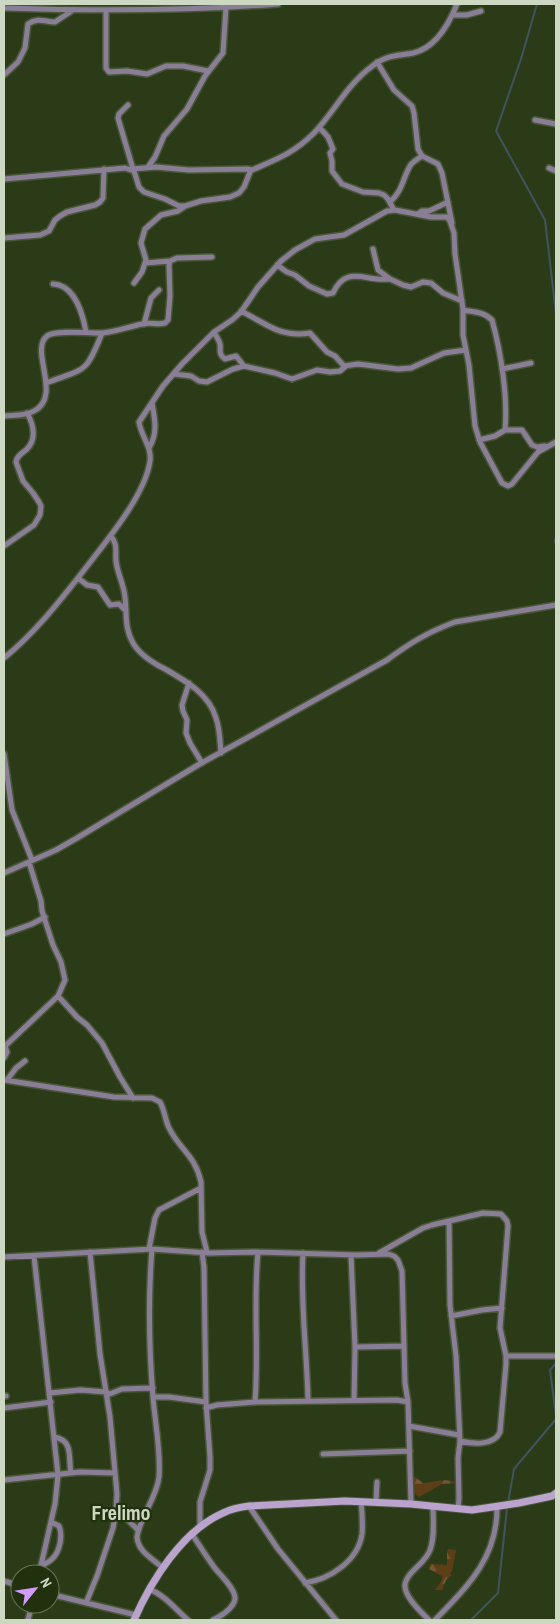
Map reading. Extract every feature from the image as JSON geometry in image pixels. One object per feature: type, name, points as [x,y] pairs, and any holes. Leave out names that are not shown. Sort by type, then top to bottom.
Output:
[{"type":"street","points":[[4,8],[148,11],[278,4]]},
{"type":"street","points":[[134,283],[142,272],[146,258],[141,243],[145,229],[161,214],[202,201],[230,197],[239,193],[252,170],[293,152],[319,127],[357,80],[377,62],[390,56],[413,53],[424,49],[437,39],[457,4]]},
{"type":"street","points":[[148,168],[164,136],[187,109],[208,71],[218,61],[224,50],[226,7]]},
{"type":"street","points":[[4,75],[18,62],[25,48],[28,24],[33,21],[42,20],[55,22],[73,10]]},
{"type":"street","points":[[106,10],[106,68],[109,72],[127,71],[147,74],[166,66],[182,66],[208,71]]},
{"type":"street","points":[[452,14],[467,15],[481,11]]},
{"type":"street","points":[[377,62],[394,90],[412,106],[418,149],[422,156],[438,164],[442,173],[453,226],[463,310],[463,335],[469,366],[475,426],[479,440],[497,476],[502,483],[508,486],[512,484],[538,452],[556,442]]},
{"type":"street","points":[[128,105],[118,118],[139,187],[144,192],[165,198],[179,206],[185,206]]},
{"type":"street","points":[[535,120],[556,124]]},
{"type":"street","points":[[319,127],[331,143],[333,148],[330,153],[331,168],[342,184],[363,192],[384,195],[394,210]]},
{"type":"street","points":[[390,202],[400,190],[411,165],[422,156]]},
{"type":"street","points":[[4,179],[156,167],[183,170],[252,170]]},
{"type":"street","points":[[549,168],[556,171]]},
{"type":"street","points":[[4,238],[40,235],[50,231],[55,220],[60,216],[100,202],[103,198],[104,170]]},
{"type":"street","points":[[418,214],[448,202]]},
{"type":"street","points":[[4,658],[54,608],[111,536],[130,508],[145,478],[150,460],[149,448],[140,430],[139,422],[163,386],[214,332],[232,320],[241,311],[277,265],[306,243],[315,239],[344,235],[384,211],[394,210],[447,218],[453,226]]},
{"type":"street","points":[[373,249],[378,270],[390,279],[411,287],[423,282],[432,283],[442,293],[462,301]]},
{"type":"street","points":[[145,262],[170,261],[177,258],[212,257]]},
{"type":"street","points":[[4,416],[32,413],[42,404],[46,391],[42,353],[43,341],[51,334],[102,333],[144,324],[163,324],[168,320],[170,261]]},
{"type":"street","points":[[277,265],[309,286],[327,294],[334,293],[337,285],[345,277],[354,276],[375,280],[390,279]]},
{"type":"street","points":[[53,284],[63,286],[73,297],[78,306],[86,332]]},
{"type":"street","points":[[144,324],[151,298],[159,290]]},
{"type":"street","points":[[463,310],[488,315],[492,320],[502,369],[505,397],[505,430]]},
{"type":"street","points":[[241,311],[279,331],[300,335],[310,333],[327,352],[336,356],[346,366]]},
{"type":"street","points":[[214,332],[219,343],[219,352],[222,358],[236,356],[244,366]]},
{"type":"street","points":[[46,383],[74,374],[84,368],[90,362],[102,333]]},
{"type":"street","points":[[174,374],[191,376],[206,382],[233,368],[244,366],[292,379],[317,370],[330,372],[358,364],[398,369],[411,368],[444,353],[466,350]]},
{"type":"street","points":[[502,369],[531,364]]},
{"type":"street","points":[[149,448],[156,432],[152,403]]},
{"type":"street","points":[[4,546],[34,525],[40,515],[39,502],[23,482],[16,462],[18,456],[33,440],[33,428],[27,413]]},
{"type":"street","points":[[479,440],[495,436],[505,430],[522,430],[534,446],[548,446]]},
{"type":"street","points":[[111,536],[116,546],[116,558],[124,589],[126,622],[134,645],[154,663],[190,683],[204,698],[216,718],[221,752]]},
{"type":"street","points":[[78,578],[87,585],[98,587],[110,605],[119,604],[125,610]]},
{"type":"street","points":[[4,873],[77,838],[221,752],[387,660],[413,641],[456,622],[556,605]]},
{"type":"street","points":[[190,683],[182,705],[187,720],[186,733],[202,763]]},
{"type":"street","points":[[4,754],[12,810],[31,861],[44,917],[61,962],[65,980],[58,996],[4,1047],[7,1054],[4,1058]]},
{"type":"street","points":[[4,934],[32,924],[44,917]]},
{"type":"street","points":[[58,996],[102,1043],[133,1098]]},
{"type":"street","points":[[5,1080],[16,1068],[26,1061]]},
{"type":"street","points":[[5,1080],[114,1097],[152,1098],[160,1102],[170,1130],[195,1164],[201,1188],[204,1252],[206,1405],[210,1464],[210,1470],[200,1502],[200,1527]]},
{"type":"street","points":[[163,1568],[142,1550],[136,1538],[159,1478],[150,1329],[150,1249],[155,1218],[159,1210],[201,1188]]},
{"type":"street","points":[[378,1254],[423,1228],[449,1221],[483,1213],[500,1214],[507,1221],[500,1328],[506,1356],[503,1407],[498,1436],[492,1441],[467,1443],[459,1438],[409,1426]]},
{"type":"street","points":[[449,1221],[451,1316],[456,1356],[459,1438],[458,1509]]},
{"type":"street","points":[[4,1257],[150,1249],[204,1252],[388,1254],[394,1256],[402,1270],[411,1504]]},
{"type":"street","points":[[86,1602],[103,1560],[113,1528],[116,1508],[115,1473],[107,1394],[94,1304],[90,1252]]},
{"type":"street","points":[[255,1402],[258,1252]]},
{"type":"street","points":[[303,1253],[302,1308],[308,1401]]},
{"type":"street","points":[[350,1255],[355,1347],[354,1400]]},
{"type":"street","points":[[34,1256],[58,1475],[55,1504],[41,1564]]},
{"type":"street","points":[[451,1316],[502,1308]]},
{"type":"street","points":[[355,1347],[404,1346]]},
{"type":"street","points":[[506,1356],[556,1356]]},
{"type":"street","points":[[50,1393],[80,1390],[107,1394],[122,1389],[153,1388]]},
{"type":"street","points":[[153,1397],[169,1397],[206,1405],[354,1400],[397,1400],[408,1402]]},
{"type":"street","points":[[4,1408],[51,1402]]},
{"type":"street","points":[[54,1437],[63,1439],[67,1443],[71,1473]]},
{"type":"street","points":[[323,1454],[410,1451]]},
{"type":"street","points":[[4,1480],[71,1473],[115,1473]]},
{"type":"street","points":[[376,1502],[377,1482]]},
{"type":"street","points":[[60,1596],[86,1602],[135,1618],[163,1568],[192,1534],[223,1513],[249,1506],[344,1501],[411,1504],[472,1510],[519,1504],[552,1496],[556,1493]]},
{"type":"street","points":[[305,1583],[316,1581],[332,1574],[350,1559],[357,1550],[362,1533],[361,1502]]},
{"type":"street","points":[[249,1506],[278,1549],[336,1620]]},
{"type":"street","points":[[428,1620],[413,1603],[406,1593],[404,1586],[410,1575],[426,1558],[430,1550],[433,1506]]},
{"type":"street","points":[[435,1620],[467,1586],[483,1564],[495,1537],[497,1506]]},
{"type":"street","points":[[116,1508],[138,1530]]},
{"type":"street","points":[[44,1564],[56,1554],[60,1542],[59,1526],[51,1522]]},
{"type":"street","points":[[192,1534],[234,1593],[235,1598],[231,1605],[225,1612],[213,1620]]},
{"type":"street","points":[[150,1590],[168,1601],[188,1620]]},
{"type":"green space","points":[[411,1474],[423,1483],[443,1480],[456,1483],[442,1484],[419,1497],[412,1491]]},
{"type":"green space","points":[[448,1549],[456,1550],[450,1574],[452,1575],[446,1580],[442,1590],[435,1590],[442,1580],[442,1576],[429,1569],[430,1564],[447,1565]]},
{"type":"waterway","points":[[537,4],[521,59],[496,131],[545,220],[556,314]]},
{"type":"waterway","points":[[556,537],[556,544]]},
{"type":"waterway","points":[[556,1363],[550,1370],[556,1416]]},
{"type":"waterway","points":[[508,1503],[514,1469],[556,1419]]},
{"type":"waterway","points":[[471,1620],[498,1593],[507,1508]]},
{"type":"district","name":"Frelimo","points":[[121,1513]]}]
